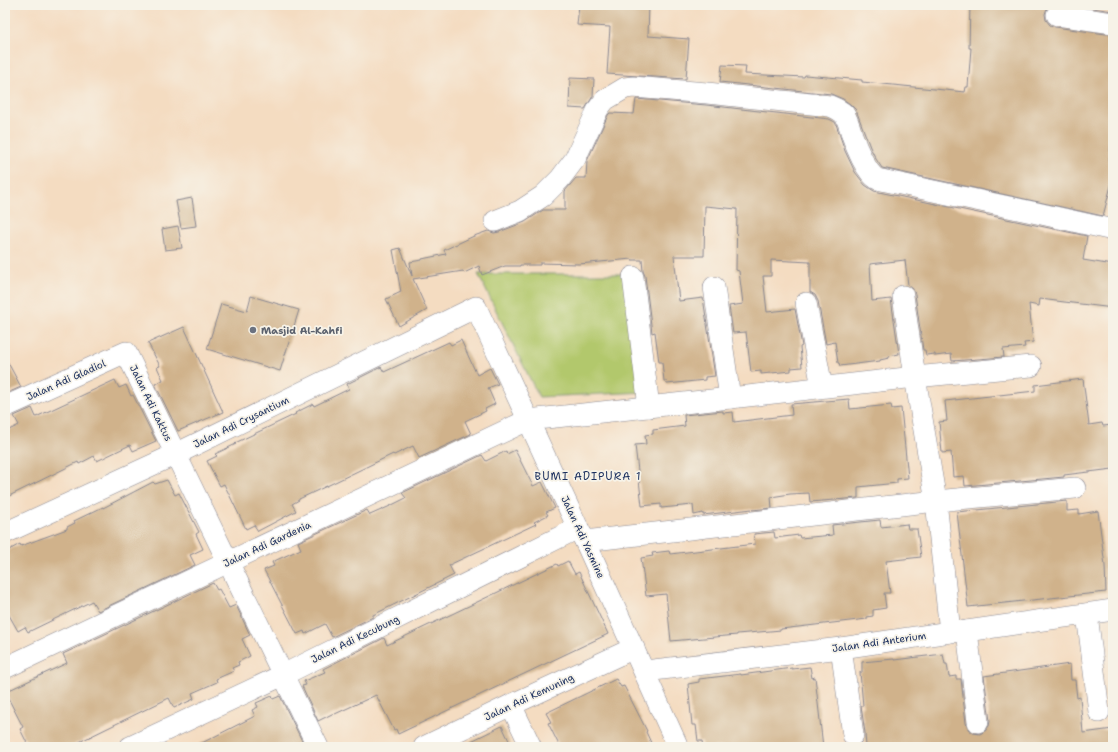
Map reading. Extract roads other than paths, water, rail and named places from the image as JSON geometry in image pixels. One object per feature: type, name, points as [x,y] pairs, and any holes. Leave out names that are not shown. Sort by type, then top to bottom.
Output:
[{"type":"street","points":[[1057,15],[1113,23]]},
{"type":"street","points":[[495,221],[520,211],[543,196],[560,179],[575,159],[598,109],[605,100],[625,88],[633,87],[830,106],[838,109],[847,119],[855,145],[868,171],[877,179],[1037,212],[1113,230]]},
{"type":"street","points":[[633,277],[649,407]]},
{"type":"street","points":[[714,287],[730,398]]},
{"type":"street","points":[[903,296],[915,377],[958,631],[978,722]]},
{"type":"street","points":[[806,303],[822,387]]},
{"type":"street","name":"Jalan Adi Yasmine","points":[[476,307],[582,534],[678,747]]},
{"type":"street","name":"Jalan Adi Crysantium","points":[[5,533],[176,454],[476,307]]},
{"type":"street","name":"Jalan Adi Kaktus","points":[[126,352],[318,747]]},
{"type":"street","name":"Jalan Adi Gladiol","points":[[5,407],[126,352]]},
{"type":"street","name":"Jalan Adi Gardenia","points":[[5,668],[528,420],[915,377],[1031,366]]},
{"type":"street","points":[[582,534],[1075,488]]},
{"type":"street","name":"Jalan Adi Kecubung","points":[[130,747],[582,534]]},
{"type":"street","name":"Jalan Adi Anterium","points":[[645,672],[841,648],[1113,610]]},
{"type":"street","points":[[1087,614],[1099,712]]},
{"type":"street","name":"Jalan Adi Kemuning","points":[[424,747],[634,648]]},
{"type":"street","points":[[841,648],[853,736]]},
{"type":"street","points":[[511,705],[531,747]]},
{"type":"place","name":"Masjid Al-Kahfi","points":[[253,330]]},
{"type":"district","name":"BUMI ADIPURA 1","points":[[588,476]]}]
